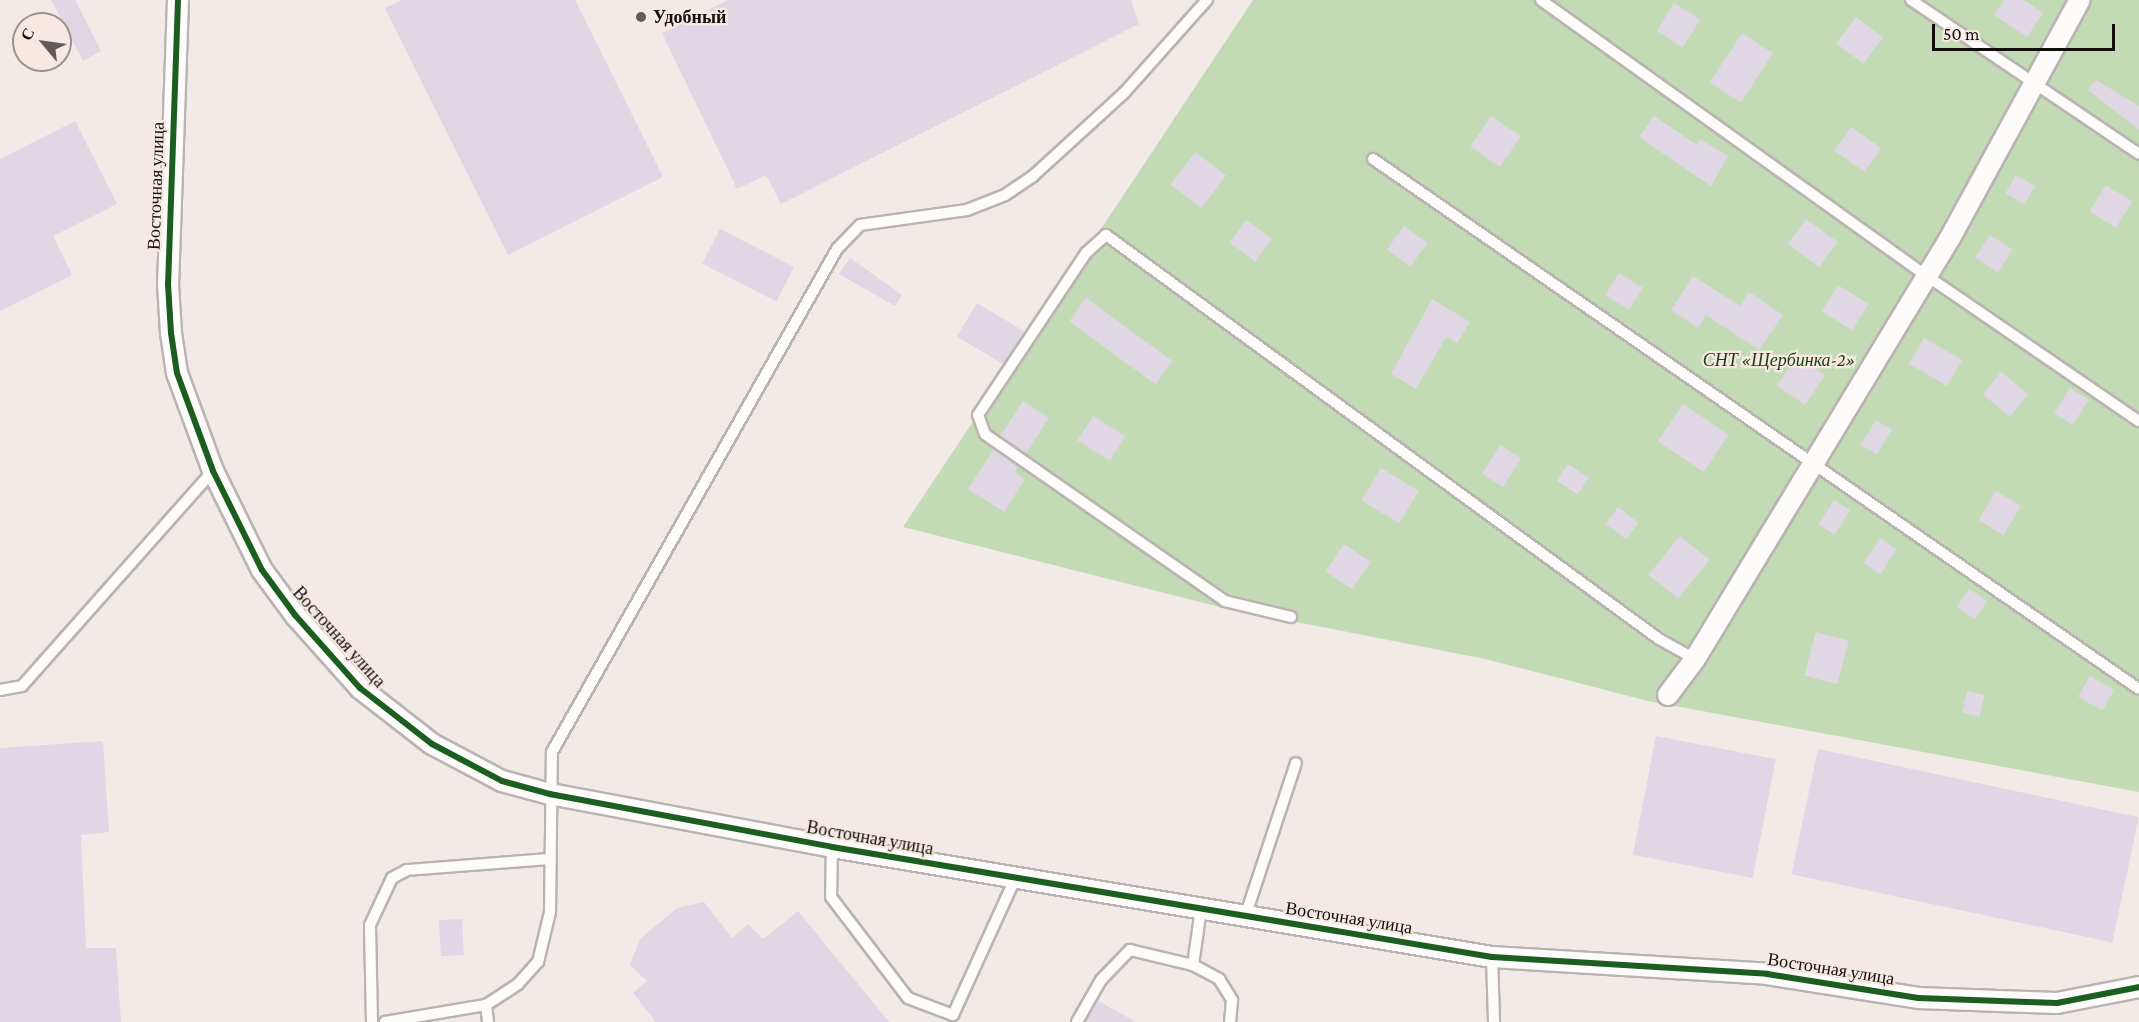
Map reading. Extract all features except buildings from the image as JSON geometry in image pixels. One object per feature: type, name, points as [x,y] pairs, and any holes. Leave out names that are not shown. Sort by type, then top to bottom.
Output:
[{"type":"street","name":"Восточная улица","points":[[178,0],[170,314],[177,373],[213,471],[262,570],[295,615],[360,688],[432,744],[502,781],[550,794],[832,847],[1492,957],[1767,974],[1918,998],[2057,1003],[2139,987]]},
{"type":"street","points":[[1668,695],[1695,659],[1926,276],[2080,0]]},
{"type":"lane","points":[[385,1022],[486,1005],[518,984],[538,962],[550,912],[552,752],[837,249],[860,225],[968,210],[1014,189],[1124,93],[1207,0]]},
{"type":"lane","points":[[1541,0],[1926,276],[2139,421]]},
{"type":"lane","points":[[1911,0],[2139,154]]},
{"type":"lane","points":[[1373,159],[2139,690]]},
{"type":"lane","points":[[1291,617],[1226,601],[985,434],[978,415],[1086,253],[1106,235],[1640,625],[1695,659]]},
{"type":"lane","points":[[0,690],[22,686],[213,471]]},
{"type":"lane","points":[[1245,917],[1296,763]]},
{"type":"lane","points":[[832,847],[831,897],[908,998],[953,1015],[1015,879]]},
{"type":"lane","points":[[372,1022],[368,951],[370,925],[392,879],[407,870],[551,859]]},
{"type":"lane","points":[[1193,964],[1201,909]]},
{"type":"lane","points":[[1077,1022],[1101,980],[1130,950],[1193,964],[1219,979],[1232,1000],[1230,1022]]},
{"type":"lane","points":[[1492,957],[1494,1022]]},
{"type":"lane","points":[[486,1005],[488,1022]]},
{"type":"green space","name":"СНТ «Щербинка-2»","points":[[1253,0],[2139,0],[2139,792],[1648,701],[1485,659],[1220,607],[903,527]]},
{"type":"cycle path","points":[[178,0],[168,284],[171,333],[177,373],[213,471],[262,570],[295,615],[360,688],[432,744],[502,781],[550,794],[832,847],[1492,957],[1767,974],[1918,998],[2057,1003],[2139,987]]},
{"type":"place","name":"Удобный","points":[[641,17]]}]
